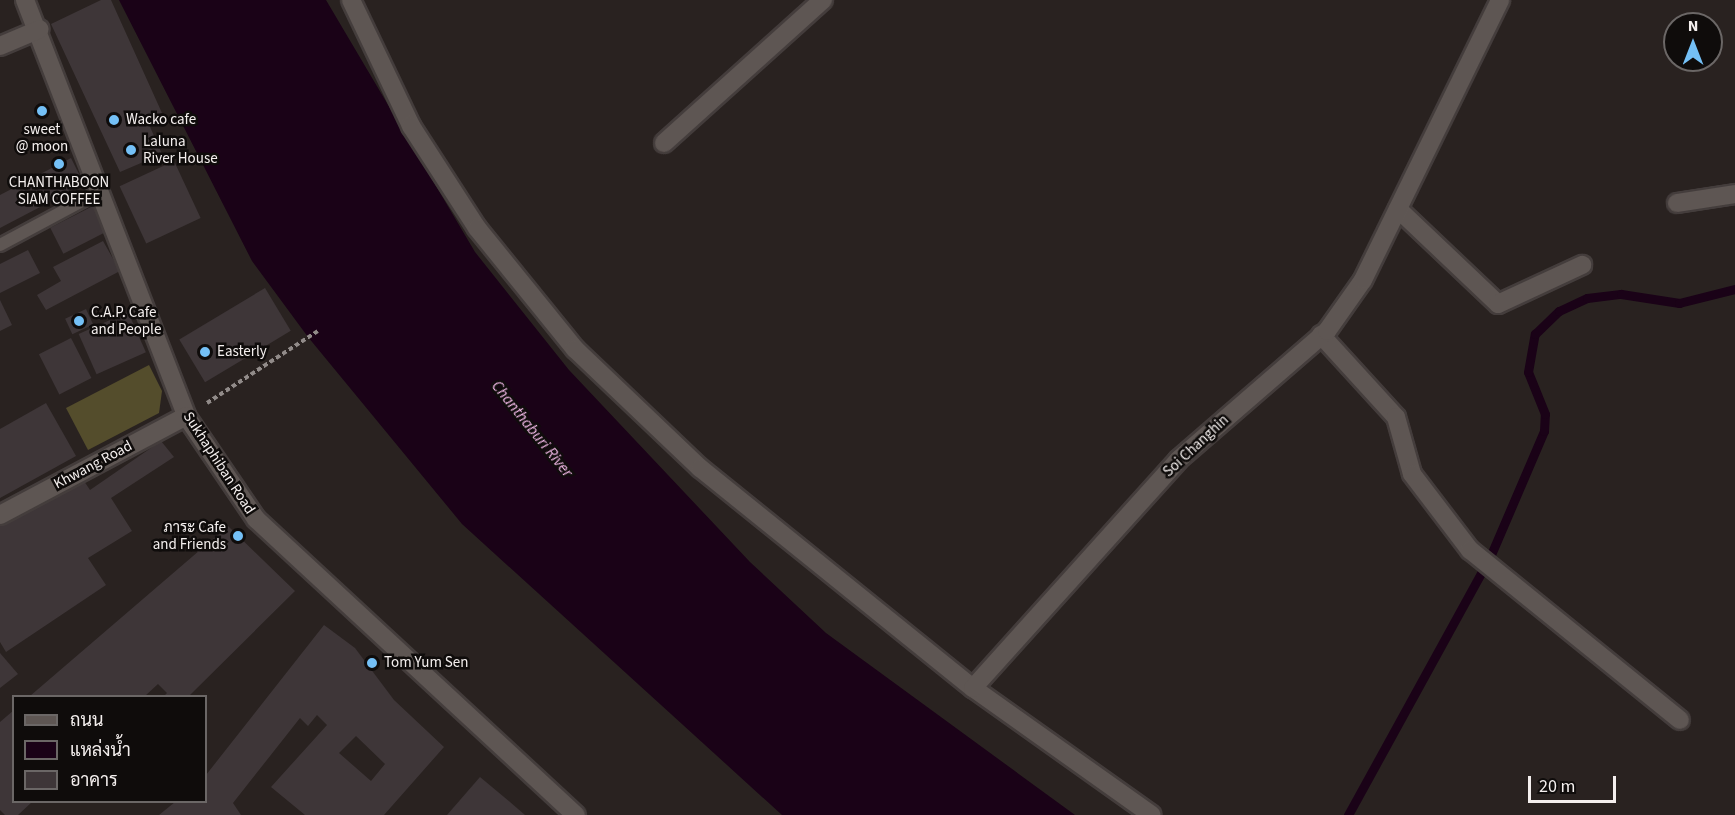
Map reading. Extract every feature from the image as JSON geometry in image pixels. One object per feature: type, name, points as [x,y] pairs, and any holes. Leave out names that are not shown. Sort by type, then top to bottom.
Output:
[{"type":"street","name":"Sukhaphiban Road","points":[[25,0],[40,29],[97,193],[186,416],[256,519],[576,815]]},
{"type":"street","points":[[351,0],[411,126],[477,228],[575,349],[700,468],[973,688],[1152,815]]},
{"type":"street","points":[[664,143],[823,0]]},
{"type":"street","name":"Soi Changhin","points":[[973,688],[1178,460],[1321,335],[1363,280],[1500,0]]},
{"type":"street","points":[[0,46],[40,29]]},
{"type":"street","points":[[1677,203],[1735,195]]},
{"type":"street","points":[[1398,208],[1498,304],[1582,265]]},
{"type":"street","points":[[1321,335],[1396,417],[1412,474],[1470,549],[1497,575],[1680,720]]},
{"type":"street","name":"Khwang Road","points":[[0,514],[186,416]]},
{"type":"lane","points":[[0,245],[97,193]]},
{"type":"path","points":[[186,416],[318,331]]},
{"type":"shaded area","points":[[149,365],[162,391],[159,413],[88,450],[66,408]]},
{"type":"water","name":"Chanthaburi River","points":[[119,0],[326,0],[475,252],[569,370],[750,562],[826,633],[1075,815],[782,815],[462,524],[308,337],[252,261]]},
{"type":"building","points":[[101,0],[111,0],[162,113],[147,120],[162,154],[120,172],[51,24]]},
{"type":"building","points":[[71,158],[84,184],[0,228],[0,195]]},
{"type":"building","points":[[174,161],[201,218],[146,243],[120,186]]},
{"type":"building","points":[[93,206],[106,232],[63,254],[50,228]]},
{"type":"building","points":[[103,241],[120,271],[46,310],[37,295],[61,281],[53,267]]},
{"type":"building","points":[[28,250],[40,273],[0,293],[0,264]]},
{"type":"building","points":[[265,288],[291,331],[205,382],[179,340]]},
{"type":"building","points":[[0,300],[12,325],[0,331]]},
{"type":"building","name":"C.A.P. Cafe and People","points":[[86,309],[93,324],[72,334],[65,319]]},
{"type":"building","points":[[128,312],[146,352],[97,374],[79,334]]},
{"type":"building","points":[[71,338],[91,378],[59,394],[39,354]]},
{"type":"building","points":[[46,403],[76,456],[0,498],[0,429]]},
{"type":"building","points":[[161,441],[174,457],[111,498],[132,531],[88,558],[106,585],[6,652],[0,642],[0,525],[84,481],[90,490]]},
{"type":"building","points":[[228,526],[295,591],[190,695],[165,695],[167,693],[158,684],[146,695],[31,695]]},
{"type":"building","points":[[324,625],[355,648],[394,700],[444,747],[384,815],[305,815],[271,787],[327,725],[317,715],[308,726],[300,718],[233,803],[241,815],[159,815],[174,803],[207,803],[207,774]],"holes":[[[356,736],[385,764],[371,781],[339,753]]]},
{"type":"building","points":[[0,653],[18,674],[0,688]]},
{"type":"building","points":[[12,712],[12,803],[31,803],[18,815],[5,815],[0,810],[0,722]]},
{"type":"building","points":[[480,777],[510,802],[525,815],[447,815]]},
{"type":"waterway","points":[[1348,815],[1490,557],[1544,431],[1545,414],[1528,372],[1535,334],[1559,311],[1587,298],[1621,294],[1679,303],[1735,289]]},
{"type":"place","name":"sweet @ moon","points":[[42,111]]},
{"type":"place","name":"Wacko cafe","points":[[114,120]]},
{"type":"place","name":"Laluna River House","points":[[131,150]]},
{"type":"place","name":"CHANTHABOON SIAM COFFEE","points":[[59,164]]},
{"type":"place","name":"C.A.P. Cafe and People","points":[[79,321]]},
{"type":"place","name":"Easterly","points":[[205,352]]},
{"type":"place","name":"ภาระ Cafe and Friends","points":[[238,536]]},
{"type":"place","name":"Tom Yum Sen","points":[[372,663]]}]
